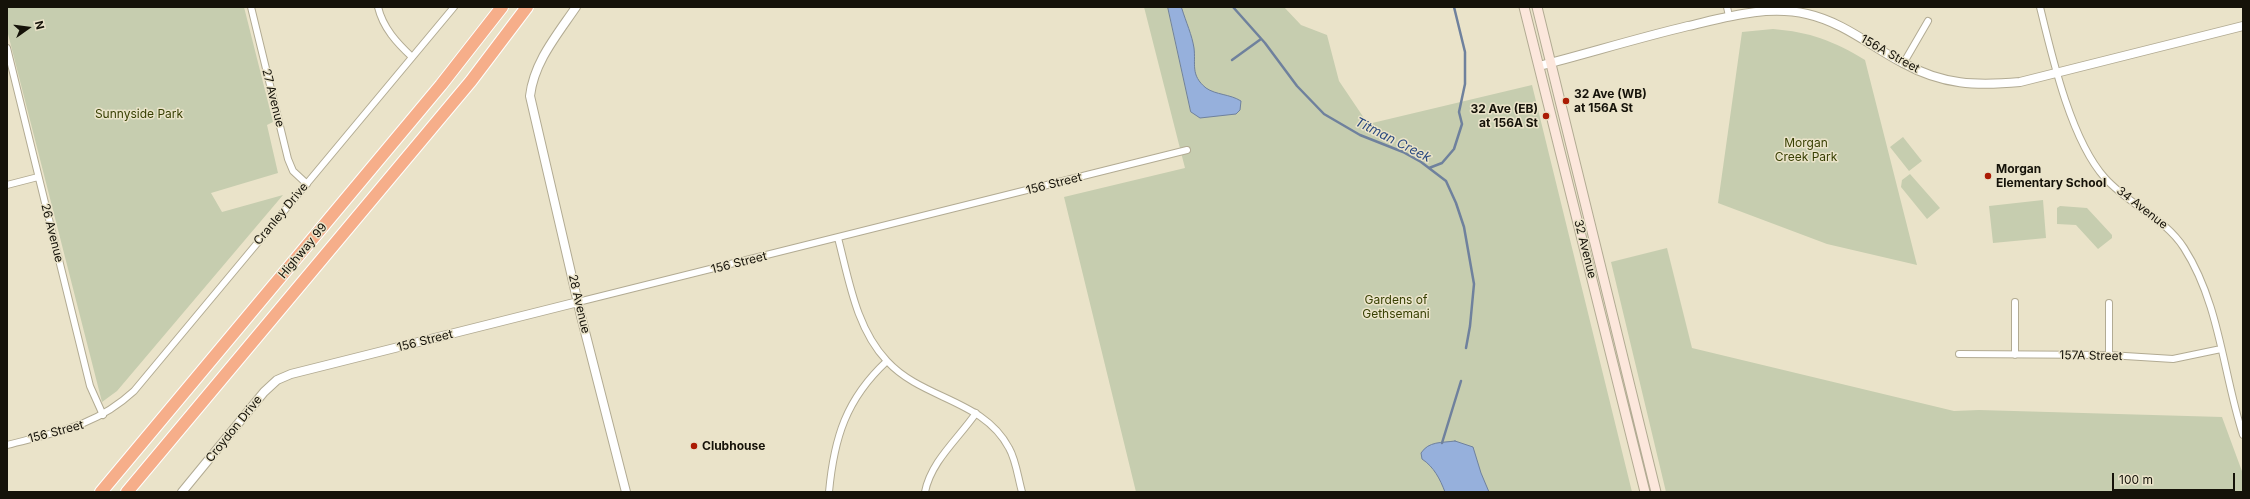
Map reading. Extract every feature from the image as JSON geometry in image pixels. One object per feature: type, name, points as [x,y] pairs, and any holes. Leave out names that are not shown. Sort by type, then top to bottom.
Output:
[{"type":"highway","name":"Highway 99","points":[[101,492],[441,85],[502,7]]},
{"type":"highway","name":"Highway 99","points":[[127,492],[471,81],[527,7]]},
{"type":"main road","name":"32 Avenue","points":[[1524,7],[1644,492]]},
{"type":"main road","name":"32 Avenue","points":[[1537,7],[1656,492]]},
{"type":"street","name":"27 Avenue","points":[[251,7],[288,159],[293,171],[307,184]]},
{"type":"street","points":[[378,7],[387,29],[396,42],[412,57]]},
{"type":"street","name":"Cranley Drive","points":[[103,415],[122,403],[134,391],[454,7]]},
{"type":"street","name":"28 Avenue","points":[[576,7],[539,62],[532,80],[530,96],[533,116],[578,302],[626,492]]},
{"type":"street","points":[[1726,7],[1729,16]]},
{"type":"street","name":"34 Avenue","points":[[2040,7],[2071,117],[2091,160],[2106,179],[2159,220],[2184,248],[2211,306],[2243,435]]},
{"type":"street","name":"156A Street","points":[[1539,66],[1729,16],[1770,10],[1808,10],[1836,24],[1904,64],[1929,76],[1960,84],[1988,85],[2020,82],[2243,26]]},
{"type":"street","points":[[1904,64],[1928,21]]},
{"type":"street","name":"26 Avenue","points":[[7,48],[90,386],[103,415]]},
{"type":"street","name":"156 Street","points":[[291,374],[1187,150]]},
{"type":"street","points":[[7,185],[38,177]]},
{"type":"street","points":[[838,238],[858,314],[865,331],[887,361],[930,391],[976,413],[999,431],[1010,450],[1022,492]]},
{"type":"street","points":[[2014,355],[2015,302]]},
{"type":"street","points":[[2109,303],[2109,355]]},
{"type":"street","name":"157A Street","points":[[1959,354],[2109,355],[2173,359],[2221,349]]},
{"type":"street","points":[[829,492],[836,440],[847,410],[871,376],[887,361]]},
{"type":"street","name":"Croydon Drive","points":[[182,492],[264,392],[277,380],[291,374]]},
{"type":"street","points":[[925,492],[927,483],[944,453],[976,413]]},
{"type":"street","name":"156 Street","points":[[7,444],[85,425],[103,415]]},
{"type":"green space","name":"Sunnyside Park","points":[[7,7],[244,7],[273,122],[267,125],[278,173],[211,193],[222,212],[283,195],[117,391],[102,402],[7,30]]},
{"type":"green space","name":"Gardens of Gethsemani","points":[[1144,7],[1284,7],[1301,25],[1327,35],[1339,81],[1368,124],[1532,85],[1632,492],[1136,492],[1064,197],[1185,168]]},
{"type":"green space","name":"Morgan Creek Park","points":[[1773,29],[1799,32],[1821,38],[1865,60],[1917,265],[1827,244],[1718,203],[1742,32]]},
{"type":"green space","points":[[1903,137],[1922,161],[1909,171],[1890,147]]},
{"type":"green space","points":[[1910,174],[1940,208],[1927,219],[1901,187],[1902,180]]},
{"type":"green space","points":[[2043,200],[2046,238],[1993,243],[1989,206]]},
{"type":"green space","points":[[2060,206],[2087,208],[2112,235],[2112,238],[2098,249],[2076,225],[2057,224],[2057,208]]},
{"type":"green space","points":[[1667,248],[1692,348],[1954,411],[1979,410],[2222,417],[2243,474],[2243,492],[1666,492],[1611,262]]},
{"type":"water","points":[[1168,7],[1181,7],[1182,9],[1193,43],[1195,69],[1198,79],[1206,88],[1241,101],[1240,110],[1236,114],[1200,118],[1191,112]]},
{"type":"water","points":[[1455,441],[1473,447],[1489,492],[1445,492],[1436,474],[1422,459],[1421,453],[1428,446],[1436,443]]},
{"type":"waterway","name":"Titman Creek","points":[[1233,7],[1265,43],[1297,86],[1324,114],[1360,135],[1403,152],[1421,162],[1446,181],[1456,203],[1464,227],[1474,284],[1470,326],[1466,348]]},
{"type":"waterway","points":[[1429,168],[1442,163],[1454,149],[1462,124],[1459,112],[1465,84],[1465,52],[1454,7]]},
{"type":"waterway","points":[[1232,60],[1261,39]]},
{"type":"waterway","points":[[1442,443],[1461,381]]},
{"type":"place","name":"32 Ave (WB) at 156A St","points":[[1566,101]]},
{"type":"place","name":"32 Ave (EB) at 156A St","points":[[1546,116]]},
{"type":"place","name":"Morgan Elementary School","points":[[1988,176]]},
{"type":"place","name":"Clubhouse","points":[[694,446]]}]
